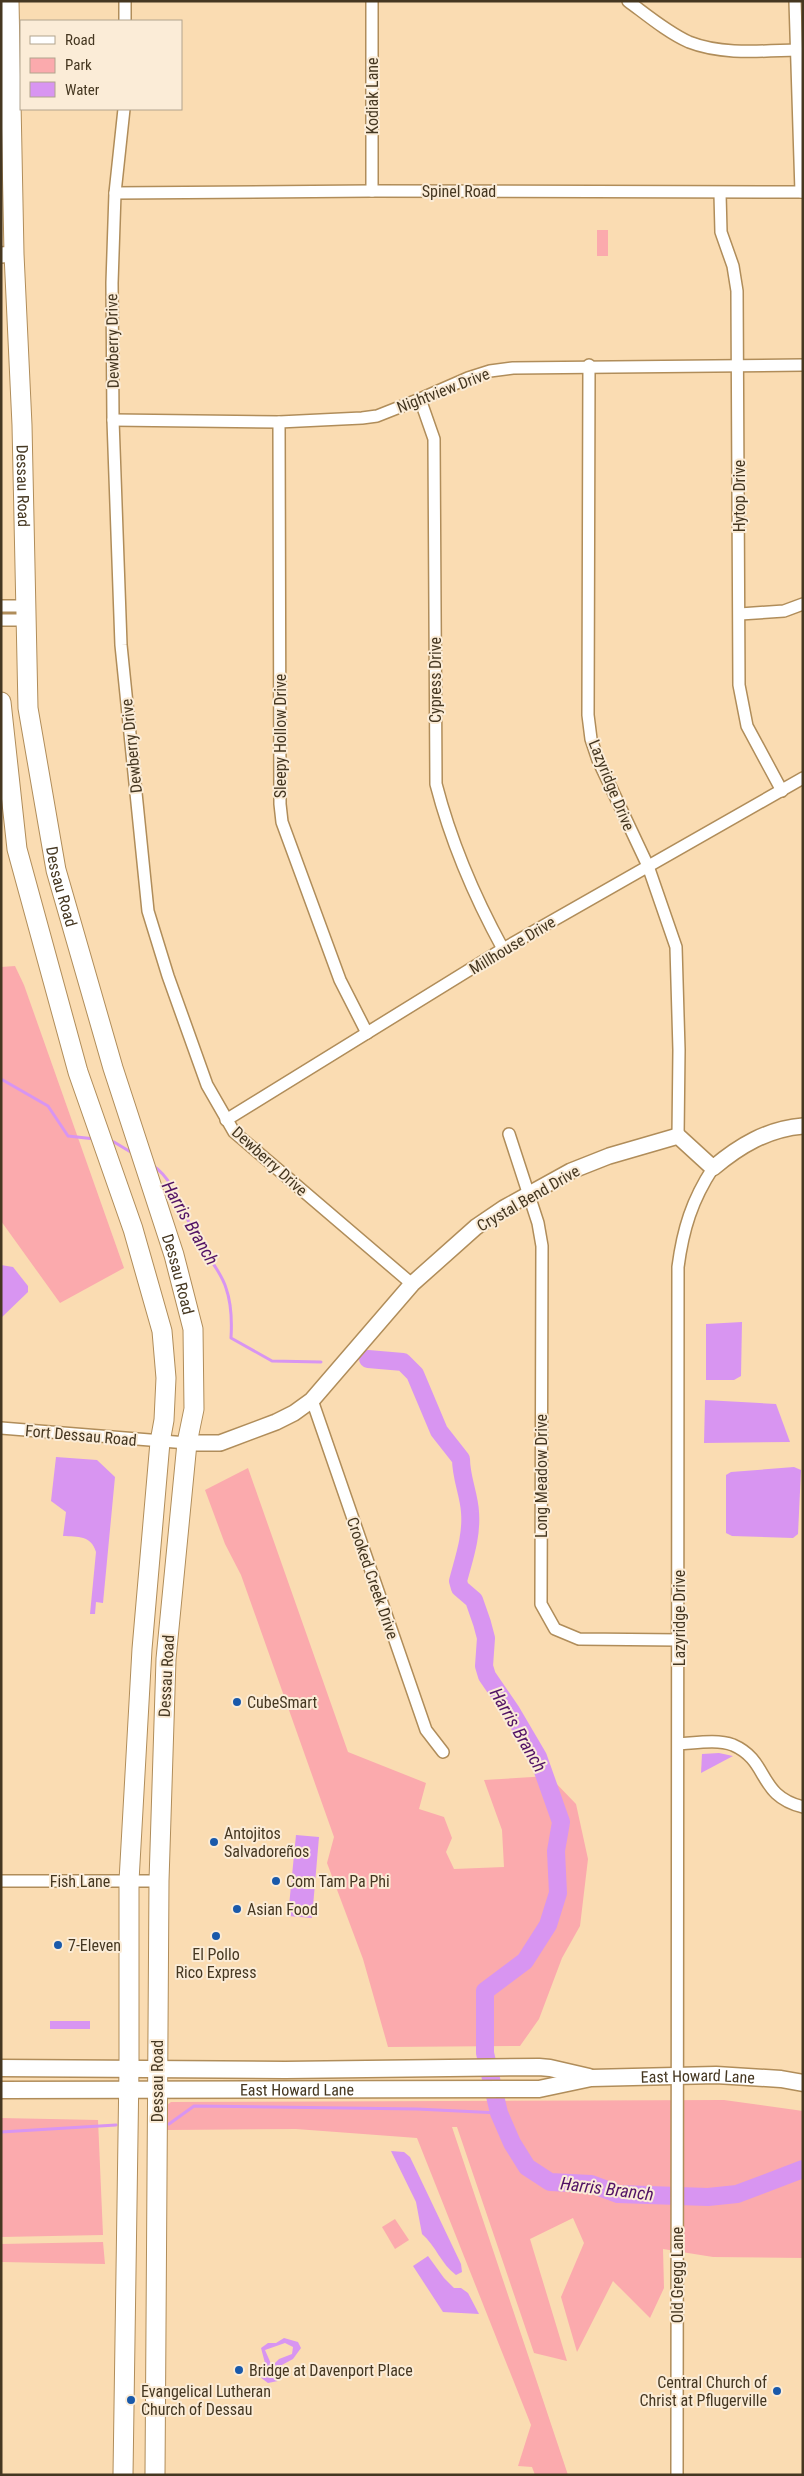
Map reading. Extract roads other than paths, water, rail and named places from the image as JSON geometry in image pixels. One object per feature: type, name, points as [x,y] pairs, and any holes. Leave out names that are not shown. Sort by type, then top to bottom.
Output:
[{"type":"main road","name":"Dessau Road","points":[[9,1],[8,255],[22,425],[28,708],[56,870],[113,1068],[174,1256],[193,1332],[194,1408],[187,1443],[166,1659],[159,1881],[155,2475]]},
{"type":"main road","name":"Dessau Road","points":[[1,702],[17,848],[78,1072],[120,1195],[162,1331],[166,1378],[164,1420],[160,1442],[142,1650],[129,1881],[129,2068],[124,2475]]},
{"type":"main road","name":"East Howard Lane","points":[[1,2068],[285,2070],[539,2067],[591,2078]]},
{"type":"main road","name":"East Howard Lane","points":[[1,2090],[128,2088],[539,2089],[591,2078],[746,2075],[803,2083]]},
{"type":"main road","points":[[124,2388],[156,2390]]},
{"type":"street","points":[[124,1],[125,20]]},
{"type":"street","name":"Kodiak Lane","points":[[372,1],[372,191]]},
{"type":"street","points":[[628,1],[671,32],[688,41],[706,47],[726,51],[796,50]]},
{"type":"street","points":[[795,1],[802,192]]},
{"type":"street","name":"Dewberry Drive","points":[[124,110],[115,193],[112,282],[113,420],[121,645],[148,911],[189,1040],[206,1084],[234,1132],[248,1146],[412,1284]]},
{"type":"street","name":"Spinel Road","points":[[115,193],[372,191],[720,194],[802,192]]},
{"type":"street","name":"Hytop Drive","points":[[720,194],[721,232],[733,266],[737,291],[739,364],[739,686],[743,712],[758,749],[782,791]]},
{"type":"street","name":"Nightview Drive","points":[[113,420],[279,422],[370,417],[420,399],[468,378],[490,371],[513,368],[589,365],[803,365]]},
{"type":"street","name":"Lazyridge Drive","points":[[589,365],[588,715],[591,739],[598,760],[648,866],[676,947],[679,1050],[678,1136]]},
{"type":"street","name":"Cypress Drive","points":[[420,399],[434,438],[436,784],[444,815],[463,868],[479,904],[503,949]]},
{"type":"street","name":"Sleepy Hollow Drive","points":[[279,422],[280,804],[282,822],[340,980],[368,1033]]},
{"type":"street","points":[[740,614],[784,611],[803,604]]},
{"type":"street","points":[[1,606],[25,613]]},
{"type":"street","points":[[1,620],[25,613]]},
{"type":"street","name":"Millhouse Drive","points":[[226,1120],[503,949],[803,778]]},
{"type":"street","points":[[678,1136],[713,1168],[733,1151],[751,1141],[774,1132],[803,1126]]},
{"type":"street","name":"Long Meadow Drive","points":[[509,1134],[538,1223],[542,1246],[541,1604],[555,1628],[579,1639],[679,1640]]},
{"type":"street","name":"Crystal Bend Drive","points":[[187,1443],[220,1443],[276,1422],[294,1413],[312,1400],[412,1284],[476,1227],[571,1170],[609,1156],[678,1136]]},
{"type":"street","name":"Lazyridge Drive","points":[[678,2076],[678,1267],[688,1214],[698,1192],[713,1168]]},
{"type":"street","name":"Crooked Creek Drive","points":[[312,1400],[426,1730],[443,1752]]},
{"type":"street","name":"Fort Dessau Road","points":[[1,1428],[187,1443]]},
{"type":"street","points":[[679,1744],[717,1742],[732,1744],[755,1761],[776,1795],[787,1803],[803,1807]]},
{"type":"street","name":"Fish Lane","points":[[1,1881],[159,1881]]},
{"type":"street","name":"Old Gregg Lane","points":[[676,2475],[678,2076]]},
{"type":"water","points":[[1,1265],[13,1267],[28,1286],[28,1292],[1,1318]]},
{"type":"water","points":[[742,1322],[741,1376],[734,1380],[706,1380],[706,1324]]},
{"type":"water","points":[[705,1400],[776,1404],[790,1442],[704,1443]]},
{"type":"water","points":[[56,1457],[97,1460],[115,1477],[103,1603],[96,1602],[95,1614],[90,1614],[96,1552],[91,1542],[83,1538],[63,1536],[66,1512],[51,1501]]},
{"type":"water","points":[[794,1467],[801,1470],[798,1534],[793,1538],[732,1536],[726,1533],[726,1475],[731,1472]]},
{"type":"water","points":[[719,1753],[733,1756],[701,1773],[702,1754]]},
{"type":"water","points":[[296,1835],[319,1837],[312,1918],[288,1916]]},
{"type":"water","points":[[50,2021],[90,2021],[90,2029],[50,2029]]},
{"type":"water","points":[[391,2151],[404,2152],[410,2157],[461,2264],[462,2272],[456,2275],[451,2271],[422,2234],[416,2202]]},
{"type":"water","points":[[428,2256],[454,2288],[461,2288],[468,2293],[479,2314],[443,2312],[413,2266]]},
{"type":"water","points":[[284,2338],[298,2342],[301,2348],[293,2359],[280,2366],[282,2374],[278,2381],[268,2383],[260,2377],[259,2371],[265,2363],[261,2348],[268,2343],[276,2343]],"holes":[[[285,2343],[293,2347],[292,2354],[279,2359],[272,2366],[265,2350]]]},
{"type":"waterway","name":"Harris Branch","points":[[1,1079],[48,1106],[68,1136],[95,1139]]},
{"type":"waterway","name":"Harris Branch","points":[[108,1141],[114,1142],[134,1154]]},
{"type":"waterway","name":"Harris Branch","points":[[152,1165],[167,1179],[192,1230],[224,1282],[230,1307],[231,1338],[272,1361],[321,1362]]},
{"type":"waterway","name":"Harris Branch","points":[[368,1359],[403,1362],[415,1374],[439,1431],[461,1459],[469,1505],[470,1530],[458,1581],[460,1588],[474,1600],[482,1623],[486,1638],[484,1666],[487,1676],[511,1711],[538,1757],[561,1822],[556,1851],[558,1893],[548,1925],[525,1961],[485,1991],[485,2053],[499,2113],[512,2143],[527,2167],[550,2182],[591,2184],[618,2194],[708,2197],[737,2194],[803,2169]]},
{"type":"waterway","points":[[169,2124],[194,2106],[417,2109],[499,2113]]},
{"type":"waterway","points":[[1,2132],[116,2125]]},
{"type":"place","name":"CubeSmart","points":[[237,1702]]},
{"type":"place","name":"Antojitos Salvadoreños","points":[[214,1842]]},
{"type":"place","name":"Com Tam Pa Phi","points":[[276,1881]]},
{"type":"place","name":"Asian Food","points":[[237,1909]]},
{"type":"place","name":"El Pollo Rico Express","points":[[216,1936]]},
{"type":"place","name":"7-Eleven","points":[[58,1945]]},
{"type":"place","name":"Bridge at Davenport Place","points":[[239,2370]]},
{"type":"place","name":"Central Church of Christ at Pflugerville","points":[[777,2391]]},
{"type":"place","name":"Evangelical Lutheran Church of Dessau","points":[[131,2400]]}]
